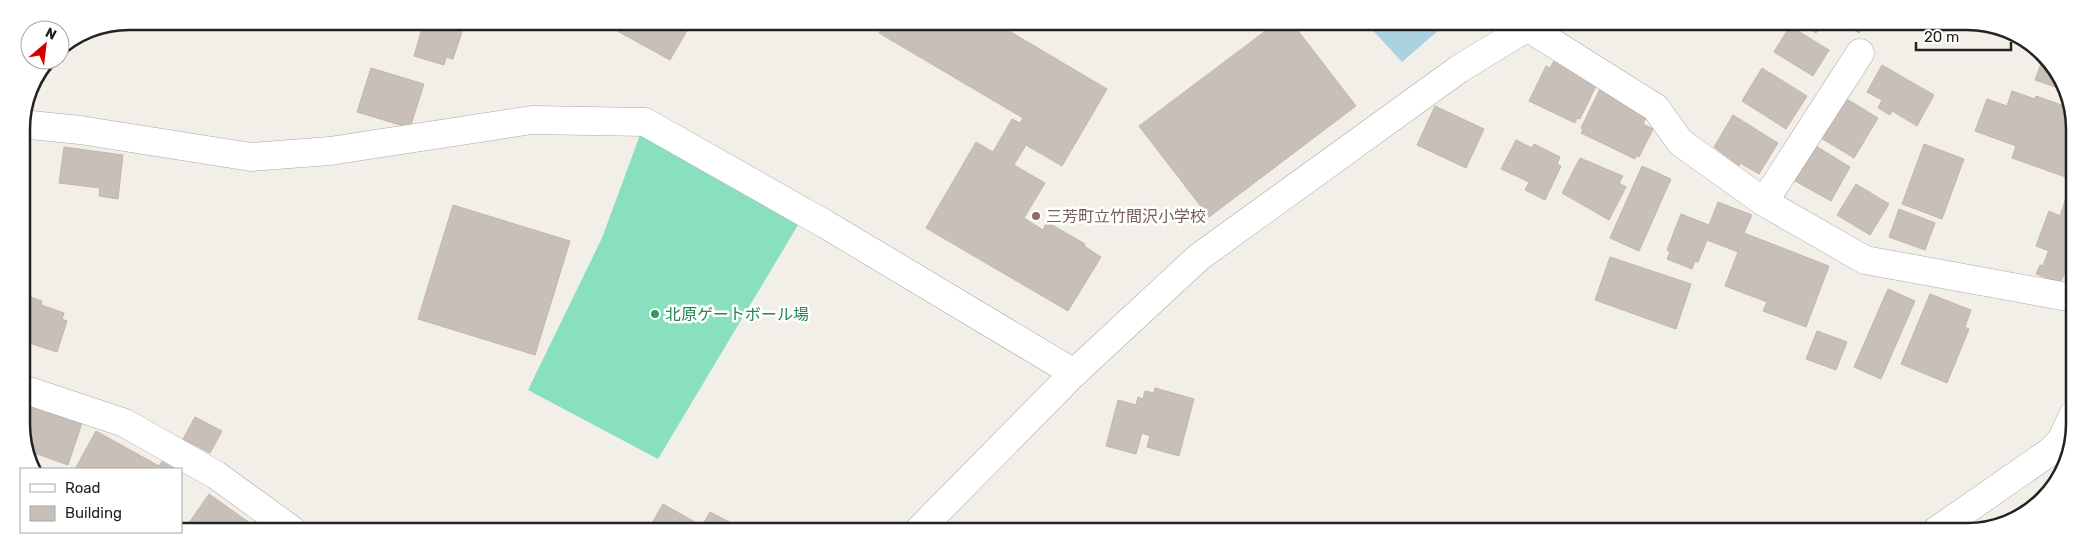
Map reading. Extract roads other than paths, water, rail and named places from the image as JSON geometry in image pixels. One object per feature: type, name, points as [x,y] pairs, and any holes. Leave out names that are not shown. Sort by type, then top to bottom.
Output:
[{"type":"street","points":[[927,523],[1074,373],[1199,257],[1459,69],[1517,30]]},
{"type":"street","points":[[1533,30],[1656,108],[1680,142],[1764,202],[1865,260],[2066,297]]},
{"type":"street","points":[[1764,202],[1860,53]]},
{"type":"street","points":[[30,125],[80,130],[251,157],[330,151],[532,120],[645,122],[825,224],[1074,373]]},
{"type":"street","points":[[30,392],[125,423],[216,475],[282,523]]},
{"type":"street","points":[[1949,523],[2050,451],[2065,434]]},
{"type":"water","points":[[1372,30],[1439,30],[1402,62]]},
{"type":"place","name":"三芳町立竹間沢小学校","points":[[1036,216]]},
{"type":"place","name":"北原ゲートボール場","points":[[655,314]]}]
